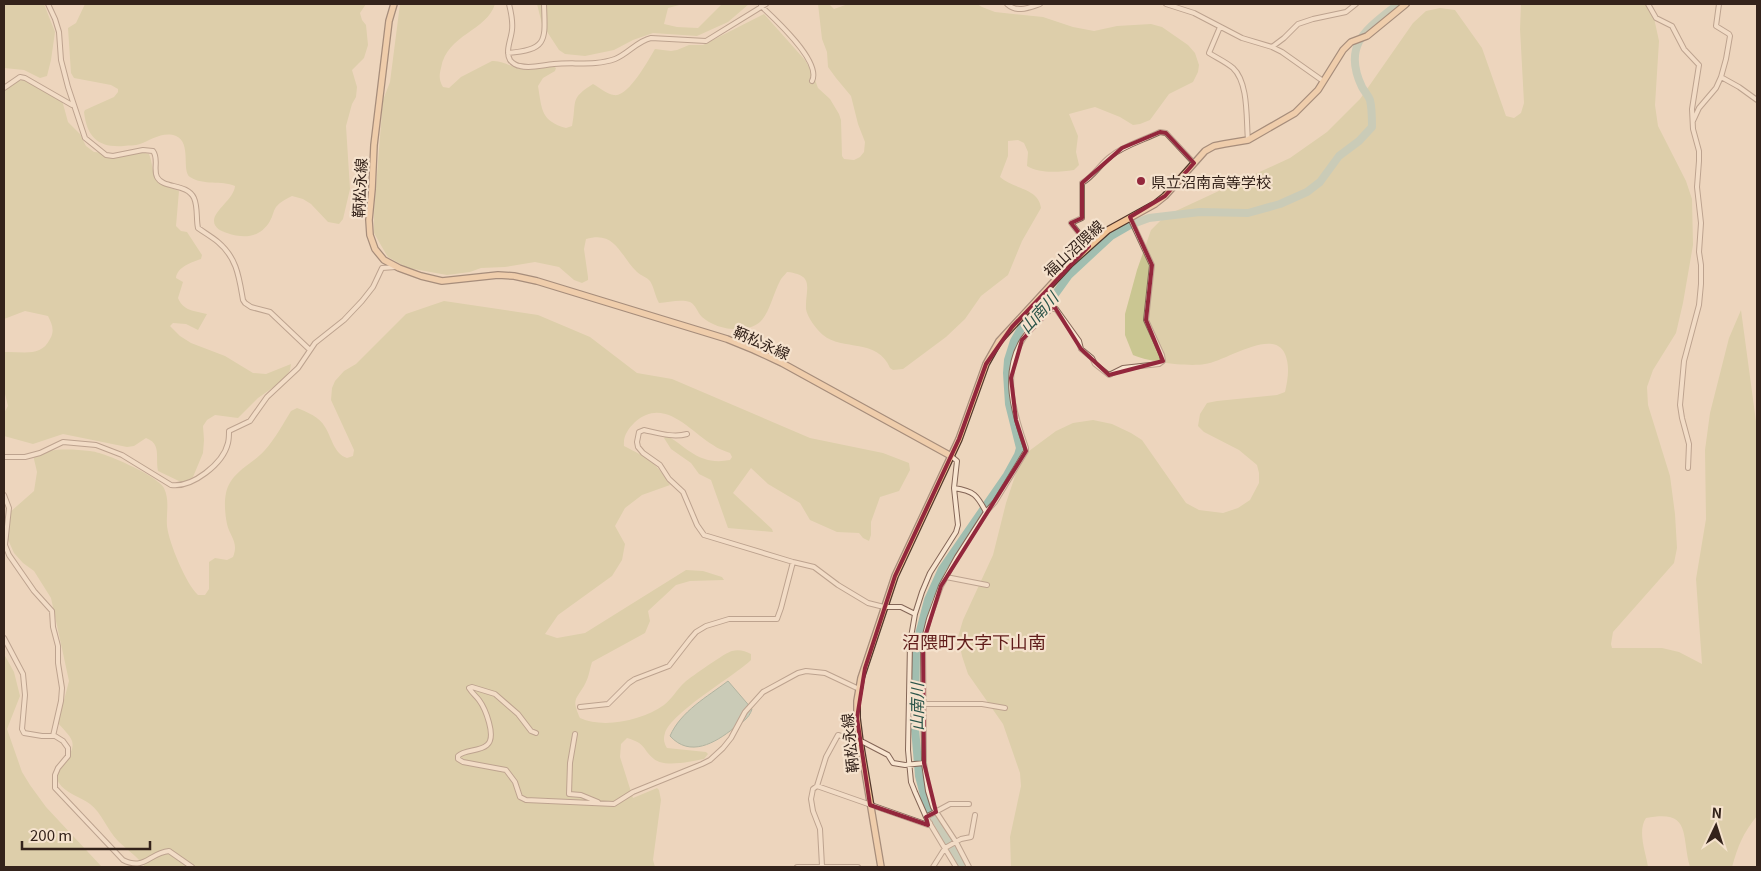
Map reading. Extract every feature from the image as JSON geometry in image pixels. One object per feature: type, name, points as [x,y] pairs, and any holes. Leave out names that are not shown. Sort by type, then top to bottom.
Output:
[{"type":"main road","name":"鞆松永線","points":[[394,4],[389,21],[376,113],[372,190],[368,220],[370,235],[375,249],[384,260],[421,276],[442,281],[498,275],[530,279],[727,339],[782,363],[952,456],[895,576],[860,688],[857,718],[881,867]]},
{"type":"main road","name":"福山沼隈線","points":[[952,456],[986,364],[999,341],[1034,308],[1070,264],[1108,230],[1130,219],[1166,196],[1205,152],[1214,146],[1248,140],[1295,113],[1324,81],[1343,50],[1351,42],[1359,39],[1406,4]]},
{"type":"street","points":[[48,4],[59,32],[61,60],[72,105],[85,138],[103,153],[113,156],[143,150],[153,151],[156,154],[157,176],[162,182],[189,191],[195,201],[198,228],[219,242],[237,265],[245,303],[270,312],[310,350]]},
{"type":"street","points":[[508,4],[512,32],[508,53],[510,61],[518,66],[532,67],[612,60],[646,39],[651,38],[706,41],[763,5],[809,58],[814,72],[812,81]]},
{"type":"street","points":[[508,53],[525,52],[540,44],[545,37],[544,4]]},
{"type":"street","points":[[1007,4],[1017,10],[1040,4]]},
{"type":"street","points":[[1166,4],[1194,13],[1242,38],[1272,47],[1324,81]]},
{"type":"street","points":[[1272,47],[1298,24],[1346,12],[1356,4]]},
{"type":"street","points":[[1648,4],[1656,18],[1672,26],[1684,49],[1699,66],[1695,84],[1692,122],[1699,151],[1697,187],[1701,223],[1699,252],[1701,284],[1699,305],[1689,337],[1682,376],[1680,405],[1689,444],[1688,468]]},
{"type":"street","points":[[1692,122],[1699,108],[1716,88],[1726,59],[1730,36],[1716,26],[1718,4]]},
{"type":"street","points":[[1220,27],[1209,53],[1231,67],[1242,84],[1248,140]]},
{"type":"street","points":[[4,88],[20,77],[25,78],[72,105]]},
{"type":"street","points":[[1721,77],[1757,100]]},
{"type":"street","points":[[1090,246],[1071,223],[1082,218],[1082,183],[1109,158],[1122,148],[1160,132],[1166,133],[1194,163]]},
{"type":"street","points":[[969,867],[935,812],[928,791],[923,764],[922,667],[923,644],[929,619],[946,577],[986,511],[996,502],[1026,451],[1016,420],[1011,378],[1017,351],[1022,340],[1043,316],[1051,309],[1056,309],[1079,341],[1081,349],[1109,375],[1123,368],[1159,364],[1163,361],[1146,320],[1152,265],[1130,219]]},
{"type":"street","points":[[4,457],[25,457],[40,453],[63,442],[96,445],[122,455],[170,485],[179,486],[194,481],[219,458],[228,443],[229,431],[250,421],[267,397],[298,368],[315,343],[344,320],[362,302],[373,287],[382,268],[398,267]]},
{"type":"street","points":[[1034,308],[1043,316]]},
{"type":"street","points":[[687,434],[681,436],[663,435],[644,430],[639,432],[637,442],[638,447],[643,453],[660,465],[668,479],[684,492],[700,532],[709,537],[814,567],[868,602],[884,607],[901,607],[915,614]]},
{"type":"street","points":[[952,456],[957,461],[954,488],[958,525],[956,532],[930,573],[922,592],[915,614],[910,643],[910,765],[912,782],[930,823],[947,847],[956,867]]},
{"type":"street","points":[[954,488],[971,492],[977,496],[986,511]]},
{"type":"street","points":[[4,495],[9,508],[5,545],[9,555],[34,591],[52,611],[62,688],[53,736]]},
{"type":"street","points":[[580,707],[608,704],[629,683],[669,666],[696,632],[706,626],[729,619],[777,619],[784,600],[793,562]]},
{"type":"street","points":[[946,577],[987,585]]},
{"type":"street","points":[[4,638],[23,674],[25,695],[22,729],[24,732],[42,736],[53,736],[63,741],[68,748],[66,760],[58,768],[55,775],[55,788],[123,860],[131,866],[140,866],[160,853],[169,851],[192,867]]},
{"type":"street","points":[[536,733],[531,731],[518,714],[496,694],[472,687],[469,688],[480,701],[488,719],[491,730],[490,740],[488,744],[479,749],[461,753],[458,758],[463,762],[506,770],[516,782],[520,797],[526,800],[614,804],[633,792],[710,760],[731,738],[752,702],[772,686],[798,673],[806,671],[825,673],[860,688]]},
{"type":"street","points":[[911,704],[982,704],[1005,708]]},
{"type":"street","points":[[574,734],[570,763],[569,794],[581,795],[602,804]]},
{"type":"street","points":[[822,866],[820,829],[813,811],[813,789],[817,786],[826,757],[838,735],[860,742],[888,755],[893,763],[923,764]]},
{"type":"street","points":[[817,786],[928,825],[930,823]]},
{"type":"street","points":[[928,816],[944,805],[970,804]]},
{"type":"street","points":[[934,867],[947,847],[961,839],[971,837],[975,815]]},
{"type":"street","points":[[797,867],[858,867]]},
{"type":"highlighted area","points":[[1160,132],[1166,133],[1194,163],[1165,196],[1130,217],[1152,265],[1146,320],[1163,361],[1109,375],[1081,349],[1054,306],[1022,340],[1011,378],[1016,420],[1026,451],[941,586],[923,643],[924,763],[936,812],[926,817],[928,825],[870,805],[857,718],[865,668],[895,576],[959,439],[986,364],[1012,327],[1089,246],[1071,223],[1082,218],[1082,183],[1122,148]]},
{"type":"shaded area","points":[[4,4],[44,4],[55,32],[47,76],[40,78],[24,70],[4,68]]},
{"type":"shaded area","points":[[85,4],[366,4],[360,13],[366,25],[368,45],[364,58],[352,70],[357,87],[356,97],[346,126],[350,189],[343,219],[339,224],[328,222],[311,204],[303,199],[292,196],[278,205],[266,227],[256,234],[239,236],[227,233],[220,230],[214,221],[217,213],[234,191],[235,186],[195,180],[190,177],[186,169],[184,145],[176,136],[162,135],[138,145],[124,146],[108,145],[96,140],[88,129],[84,112],[114,97],[118,89],[111,85],[74,78],[71,73],[68,28],[76,23]]},
{"type":"shaded area","points":[[400,4],[495,4],[491,13],[484,21],[451,47],[441,68],[440,80],[443,87],[449,88],[461,77],[492,61],[524,70],[553,66],[556,68],[555,71],[543,78],[538,86],[542,108],[547,118],[566,128],[572,126],[577,97],[593,84],[614,95],[620,94],[638,77],[655,49],[671,51],[689,45],[703,45],[764,14],[805,60],[818,88],[830,99],[841,120],[842,156],[844,159],[854,160],[864,152],[865,142],[851,96],[828,67],[827,52],[822,39],[818,4],[829,4],[834,9],[848,4],[977,4],[995,12],[1043,17],[1073,27],[1094,31],[1117,26],[1151,24],[1162,27],[1188,45],[1195,53],[1199,65],[1193,82],[1169,94],[1150,120],[1140,124],[1133,125],[1120,117],[1095,107],[1069,114],[1078,136],[1076,152],[1079,165],[1074,170],[1050,172],[1032,169],[1027,166],[1028,152],[1024,143],[1018,140],[1008,141],[1008,156],[1000,177],[1036,196],[1041,208],[1022,241],[1008,275],[981,296],[965,319],[946,337],[903,369],[893,370],[877,352],[859,346],[840,343],[823,335],[808,316],[806,309],[807,284],[802,276],[796,274],[787,272],[781,279],[766,314],[760,322],[746,328],[730,329],[714,325],[702,317],[690,302],[659,303],[650,281],[631,266],[611,241],[604,238],[586,239],[584,249],[588,280],[582,283],[574,280],[559,267],[535,262],[505,267],[481,268],[470,272],[447,275],[408,268],[388,257],[374,233],[374,212],[383,100],[390,82]]},
{"type":"shaded area","points":[[537,4],[683,4],[668,8],[664,24],[698,28],[722,4],[749,4],[728,22],[697,36],[653,33],[633,40],[614,50],[585,56],[565,54],[559,50],[542,24]]},
{"type":"shaded area","points":[[1521,4],[1651,4],[1659,41],[1655,105],[1658,126],[1686,181],[1692,199],[1693,245],[1676,333],[1653,370],[1647,387],[1648,405],[1670,476],[1677,548],[1674,563],[1613,632],[1612,648],[1662,648],[1679,652],[1702,664],[1696,579],[1706,519],[1705,450],[1710,413],[1729,338],[1741,310],[1757,429],[1757,816],[1742,840],[1732,867],[1690,867],[1682,827],[1678,821],[1671,817],[1661,816],[1646,818],[1643,823],[1642,836],[1648,867],[1011,867],[1010,837],[1021,786],[1020,773],[1003,724],[968,674],[958,637],[963,620],[993,555],[1006,503],[1017,470],[1029,451],[1056,431],[1073,423],[1093,420],[1112,424],[1142,440],[1186,503],[1199,510],[1223,513],[1238,508],[1250,500],[1259,483],[1259,473],[1257,465],[1239,450],[1204,432],[1198,426],[1200,414],[1207,403],[1277,395],[1285,392],[1288,373],[1287,359],[1279,347],[1270,344],[1248,348],[1214,362],[1198,365],[1158,362],[1133,355],[1125,335],[1125,314],[1137,270],[1151,230],[1165,216],[1290,158],[1327,132],[1360,99],[1413,23],[1426,11],[1440,8],[1455,10],[1482,48],[1506,116],[1514,118],[1521,113],[1524,103],[1520,29]]},
{"type":"shaded area","points":[[24,80],[34,83],[62,100],[68,122],[80,134],[86,146],[94,152],[117,154],[140,152],[149,154],[154,175],[158,181],[179,191],[176,226],[181,231],[187,232],[202,255],[201,259],[185,266],[177,274],[176,278],[183,282],[178,298],[186,308],[207,314],[198,330],[186,324],[173,323],[170,326],[191,343],[225,356],[253,373],[266,374],[291,364],[285,379],[258,398],[238,418],[215,415],[207,420],[203,426],[203,453],[193,477],[187,481],[181,482],[158,471],[156,448],[146,438],[134,446],[127,447],[63,434],[33,444],[4,436],[4,413],[8,406],[4,390],[4,352],[30,352],[41,349],[52,336],[53,330],[48,316],[25,311],[4,319],[4,86],[14,81]]},
{"type":"shaded area","points":[[444,301],[538,315],[590,337],[637,373],[672,379],[810,438],[883,453],[909,463],[910,470],[899,491],[880,497],[871,522],[869,541],[859,533],[837,532],[810,520],[800,503],[768,484],[751,468],[733,493],[773,532],[728,528],[711,480],[699,474],[691,463],[671,449],[664,438],[666,436],[669,437],[703,459],[730,460],[732,457],[730,453],[721,450],[676,418],[666,414],[646,415],[635,422],[628,430],[624,439],[624,446],[651,461],[670,485],[642,495],[625,508],[615,526],[625,544],[622,560],[612,576],[558,615],[545,634],[557,638],[585,633],[686,570],[703,571],[722,577],[724,580],[690,581],[676,585],[648,611],[650,621],[645,633],[592,662],[587,680],[575,702],[580,718],[600,723],[635,719],[664,705],[685,682],[723,656],[737,650],[751,654],[751,660],[679,715],[665,733],[664,741],[667,748],[706,752],[708,754],[704,759],[679,763],[659,762],[641,744],[633,740],[627,738],[621,744],[620,757],[633,798],[657,788],[659,790],[661,800],[653,860],[655,867],[145,867],[114,837],[94,808],[86,801],[65,790],[57,777],[60,767],[73,747],[68,734],[58,723],[69,681],[51,598],[34,571],[14,553],[4,527],[9,513],[34,491],[37,472],[33,455],[61,450],[97,452],[130,465],[160,483],[164,488],[167,498],[168,533],[183,573],[198,595],[205,595],[209,589],[209,562],[215,558],[227,560],[233,557],[235,552],[235,543],[227,524],[225,508],[226,493],[232,479],[265,450],[291,411],[297,408],[320,420],[339,453],[347,458],[353,456],[354,450],[331,400],[335,381],[344,371],[356,364],[406,314]]},
{"type":"shaded area","points":[[4,654],[14,672],[20,696],[7,729],[22,772],[46,807],[102,867],[4,867]]},
{"type":"shaded area","points":[[728,681],[752,709],[745,720],[719,739],[702,746],[686,746],[678,743],[670,736],[688,712]]},
{"type":"waterway","name":"山南川","points":[[963,867],[926,803],[919,776],[915,728],[916,646],[928,600],[942,569],[1007,475],[1018,455],[1020,448],[1009,404],[1007,373],[1008,360],[1014,341],[1022,327],[1051,300],[1069,275],[1111,236],[1130,225],[1149,218],[1200,212],[1248,213],[1280,204],[1307,192],[1320,182],[1339,156],[1359,141],[1372,127],[1370,100],[1356,72],[1355,59],[1357,48],[1361,38],[1368,29],[1398,4]]},
{"type":"place","name":"県立沼南高等学校","points":[[1141,181]]},
{"type":"district","name":"沼隈町大字下山南","points":[[974,641]]}]
